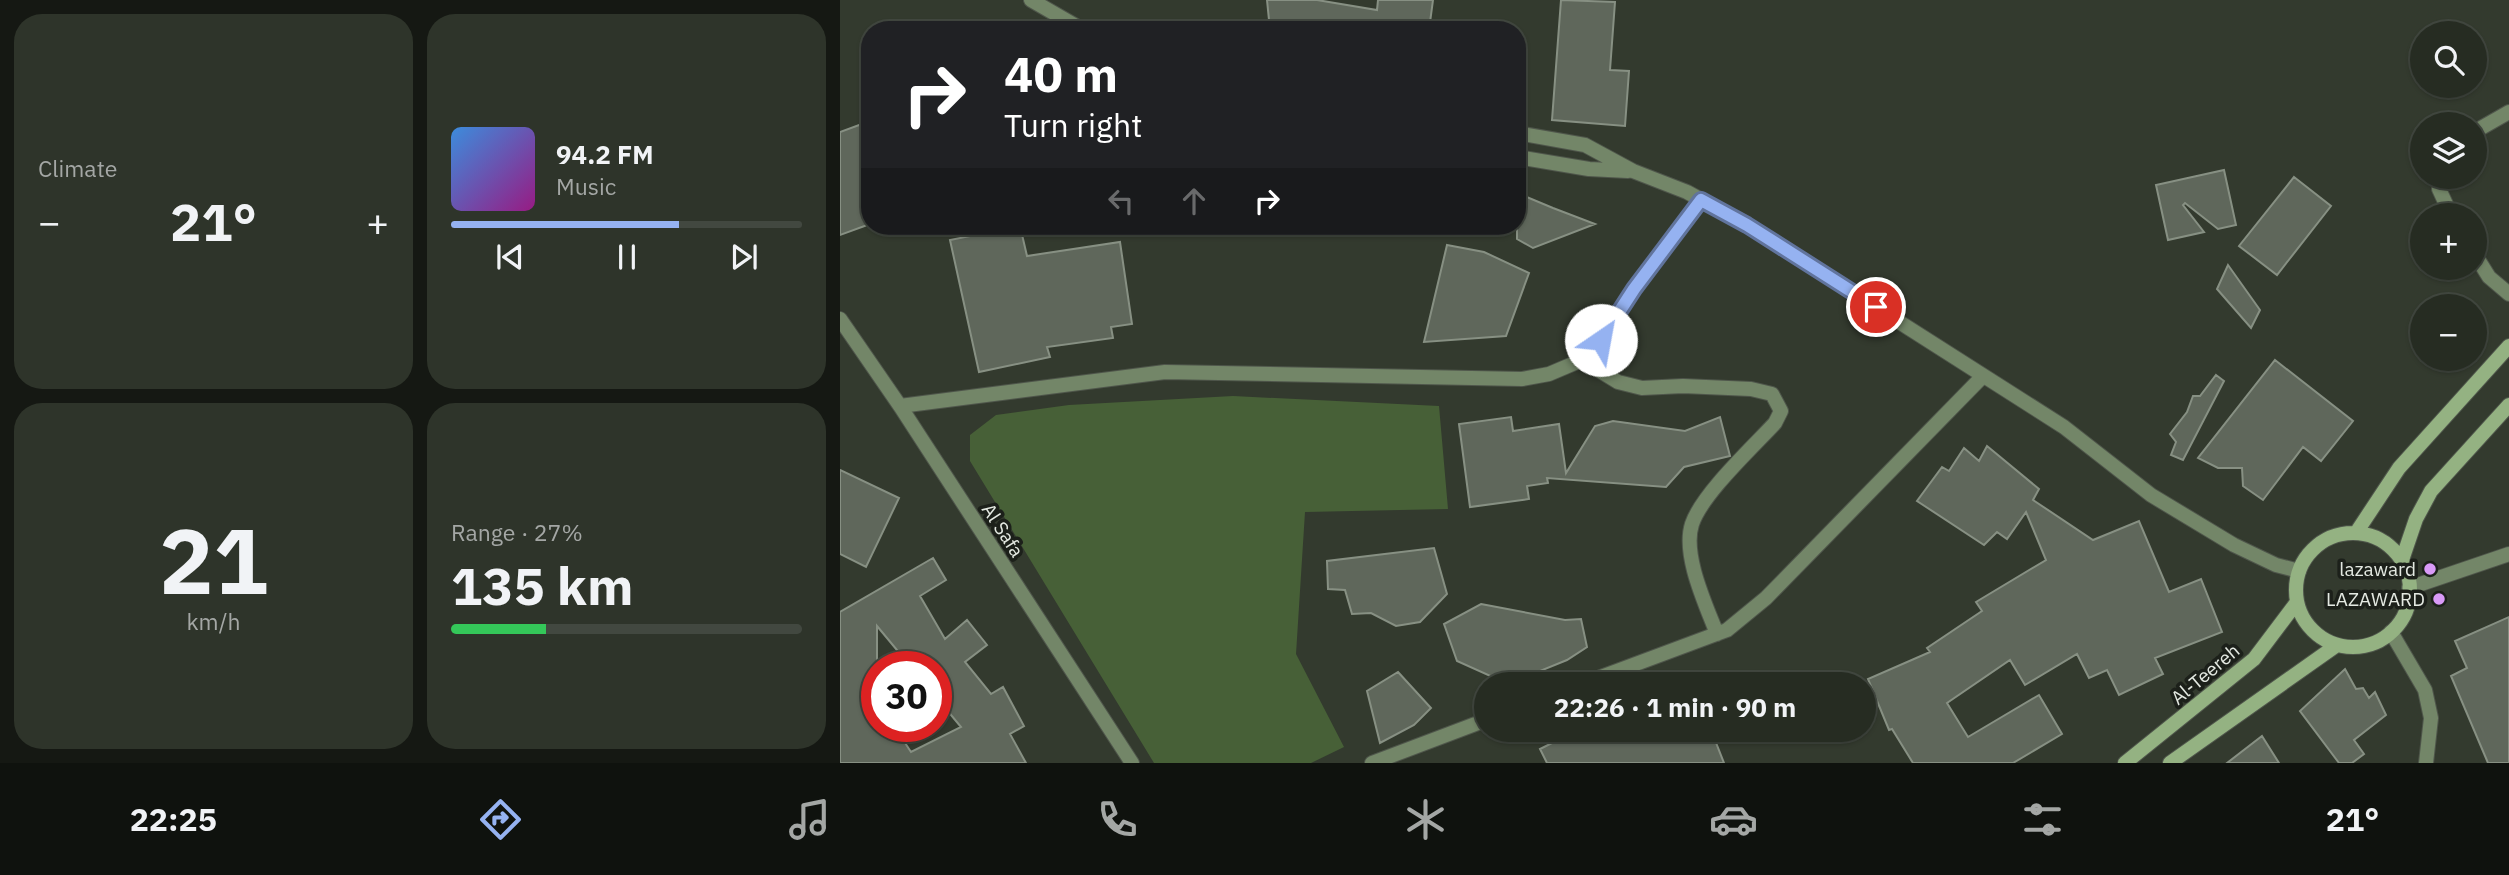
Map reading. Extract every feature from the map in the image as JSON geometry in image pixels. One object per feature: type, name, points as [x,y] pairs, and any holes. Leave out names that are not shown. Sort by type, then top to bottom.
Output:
[{"type":"main road","points":[[2356,533],[2399,468],[2509,346]]},
{"type":"main road","points":[[2402,560],[2416,519],[2431,491],[2509,405]]},
{"type":"main road","points":[[2344,533],[2366,533],[2387,543],[2402,560],[2409,588],[2409,603],[2400,624],[2383,640],[2362,647],[2337,645],[2319,637],[2303,620],[2297,602],[2296,577],[2306,556],[2323,540],[2344,533]]},
{"type":"main road","name":"Al-Teereh","points":[[2125,763],[2254,659],[2297,602]]},
{"type":"main road","points":[[2170,763],[2337,645]]},
{"type":"street","points":[[1031,0],[1067,21]]},
{"type":"street","points":[[2487,125],[2509,112]]},
{"type":"street","points":[[1526,135],[1585,145],[1747,225],[2064,427],[2151,495],[2234,545],[2276,565],[2299,571]]},
{"type":"street","points":[[1526,158],[1589,169],[1633,171]]},
{"type":"street","points":[[900,406],[1165,372],[1522,379],[1549,374],[1582,360],[1601,340],[1634,289],[1701,200]]},
{"type":"street","points":[[2487,274],[2509,295]]},
{"type":"street","name":"Al Safa","points":[[840,319],[900,406],[1132,763]]},
{"type":"street","points":[[1582,360],[1618,382],[1642,388],[1683,386],[1751,389],[1772,394],[1778,402],[1781,411],[1775,423],[1702,505],[1691,525],[1691,550],[1697,582],[1717,634]]},
{"type":"street","points":[[1614,672],[1727,631],[1766,598],[1983,376]]},
{"type":"street","points":[[2409,588],[2509,554]]},
{"type":"street","points":[[2390,632],[2425,690],[2431,718],[2426,763]]},
{"type":"street","points":[[1371,763],[1474,724]]},
{"type":"green space","points":[[1233,396],[1439,406],[1448,509],[1305,512],[1296,654],[1344,747],[1311,763],[1154,763],[970,461],[970,435],[996,415],[1069,405]]},
{"type":"building","points":[[1267,0],[1317,0],[1377,10],[1378,0],[1433,0],[1430,21],[1269,21]]},
{"type":"building","points":[[1561,0],[1615,2],[1610,70],[1629,71],[1625,126],[1552,120]]},
{"type":"building","points":[[861,124],[861,227],[840,235],[840,132]]},
{"type":"building","points":[[2224,170],[2236,225],[2218,229],[2185,203],[2183,205],[2204,232],[2168,240],[2156,185]]},
{"type":"building","points":[[2294,177],[2331,206],[2277,275],[2239,246]]},
{"type":"building","points":[[1526,197],[1595,224],[1533,248],[1517,239],[1517,235],[1526,235]]},
{"type":"building","points":[[975,235],[1022,235],[1027,256],[1120,242],[1132,324],[1111,327],[1113,338],[1047,347],[1050,357],[979,372],[950,240]]},
{"type":"building","points":[[1447,245],[1484,252],[1529,273],[1506,336],[1424,342]]},
{"type":"building","points":[[2228,265],[2260,310],[2251,328],[2217,289]]},
{"type":"building","points":[[2275,360],[2353,421],[2321,461],[2303,447],[2263,500],[2243,486],[2242,468],[2218,468],[2198,458]]},
{"type":"building","points":[[2216,375],[2224,381],[2183,460],[2171,455],[2176,442],[2170,434],[2187,412],[2193,396],[2200,396]]},
{"type":"building","points":[[1511,417],[1513,431],[1559,424],[1566,473],[1595,426],[1613,421],[1685,431],[1720,417],[1730,456],[1684,467],[1666,487],[1547,478],[1548,483],[1527,486],[1529,499],[1470,507],[1459,424]]},
{"type":"building","points":[[1987,446],[2039,489],[2033,500],[2093,540],[2139,521],[2169,592],[2201,579],[2222,632],[2155,658],[2163,674],[2119,695],[2107,670],[2089,678],[2077,654],[2025,685],[2010,660],[1947,703],[1968,737],[2039,695],[2062,734],[2013,763],[1913,763],[1892,729],[1889,730],[1876,698],[1876,676],[1930,652],[1927,648],[1982,611],[1976,602],[2046,560],[2026,512],[2007,539],[1997,532],[1984,545],[1917,501],[1942,467],[1949,471],[1964,448],[1979,461]]},
{"type":"building","points":[[840,470],[899,498],[866,567],[840,554]]},
{"type":"building","points":[[1434,548],[1447,594],[1420,622],[1396,626],[1371,613],[1352,614],[1345,590],[1328,589],[1327,561]]},
{"type":"building","points":[[933,558],[946,580],[920,596],[945,639],[967,620],[987,645],[965,662],[991,694],[1003,687],[1024,726],[1010,734],[1026,763],[840,763],[840,612]]},
{"type":"building","points":[[1481,604],[1565,620],[1581,619],[1587,647],[1567,660],[1538,672],[1481,672],[1457,661],[1444,624]]},
{"type":"building","points":[[2509,617],[2509,763],[2488,763],[2451,676],[2467,668],[2455,641]]},
{"type":"building","points":[[2345,669],[2356,689],[2363,688],[2369,698],[2375,692],[2386,715],[2354,740],[2364,754],[2352,763],[2339,763],[2300,711]]},
{"type":"building","points":[[1398,672],[1431,708],[1414,725],[1380,743],[1367,691]]},
{"type":"building","points":[[2262,736],[2279,763],[2227,763]]},
{"type":"building","points":[[1554,742],[1716,742],[1724,763],[1547,763],[1540,749]]},
{"type":"place","name":"lazaward","points":[[2430,569]]},
{"type":"place","name":"LAZAWARD","points":[[2439,599]]},
{"type":"route","points":[[1601,340],[1634,289],[1701,200],[1747,225],[1876,307]]}]
